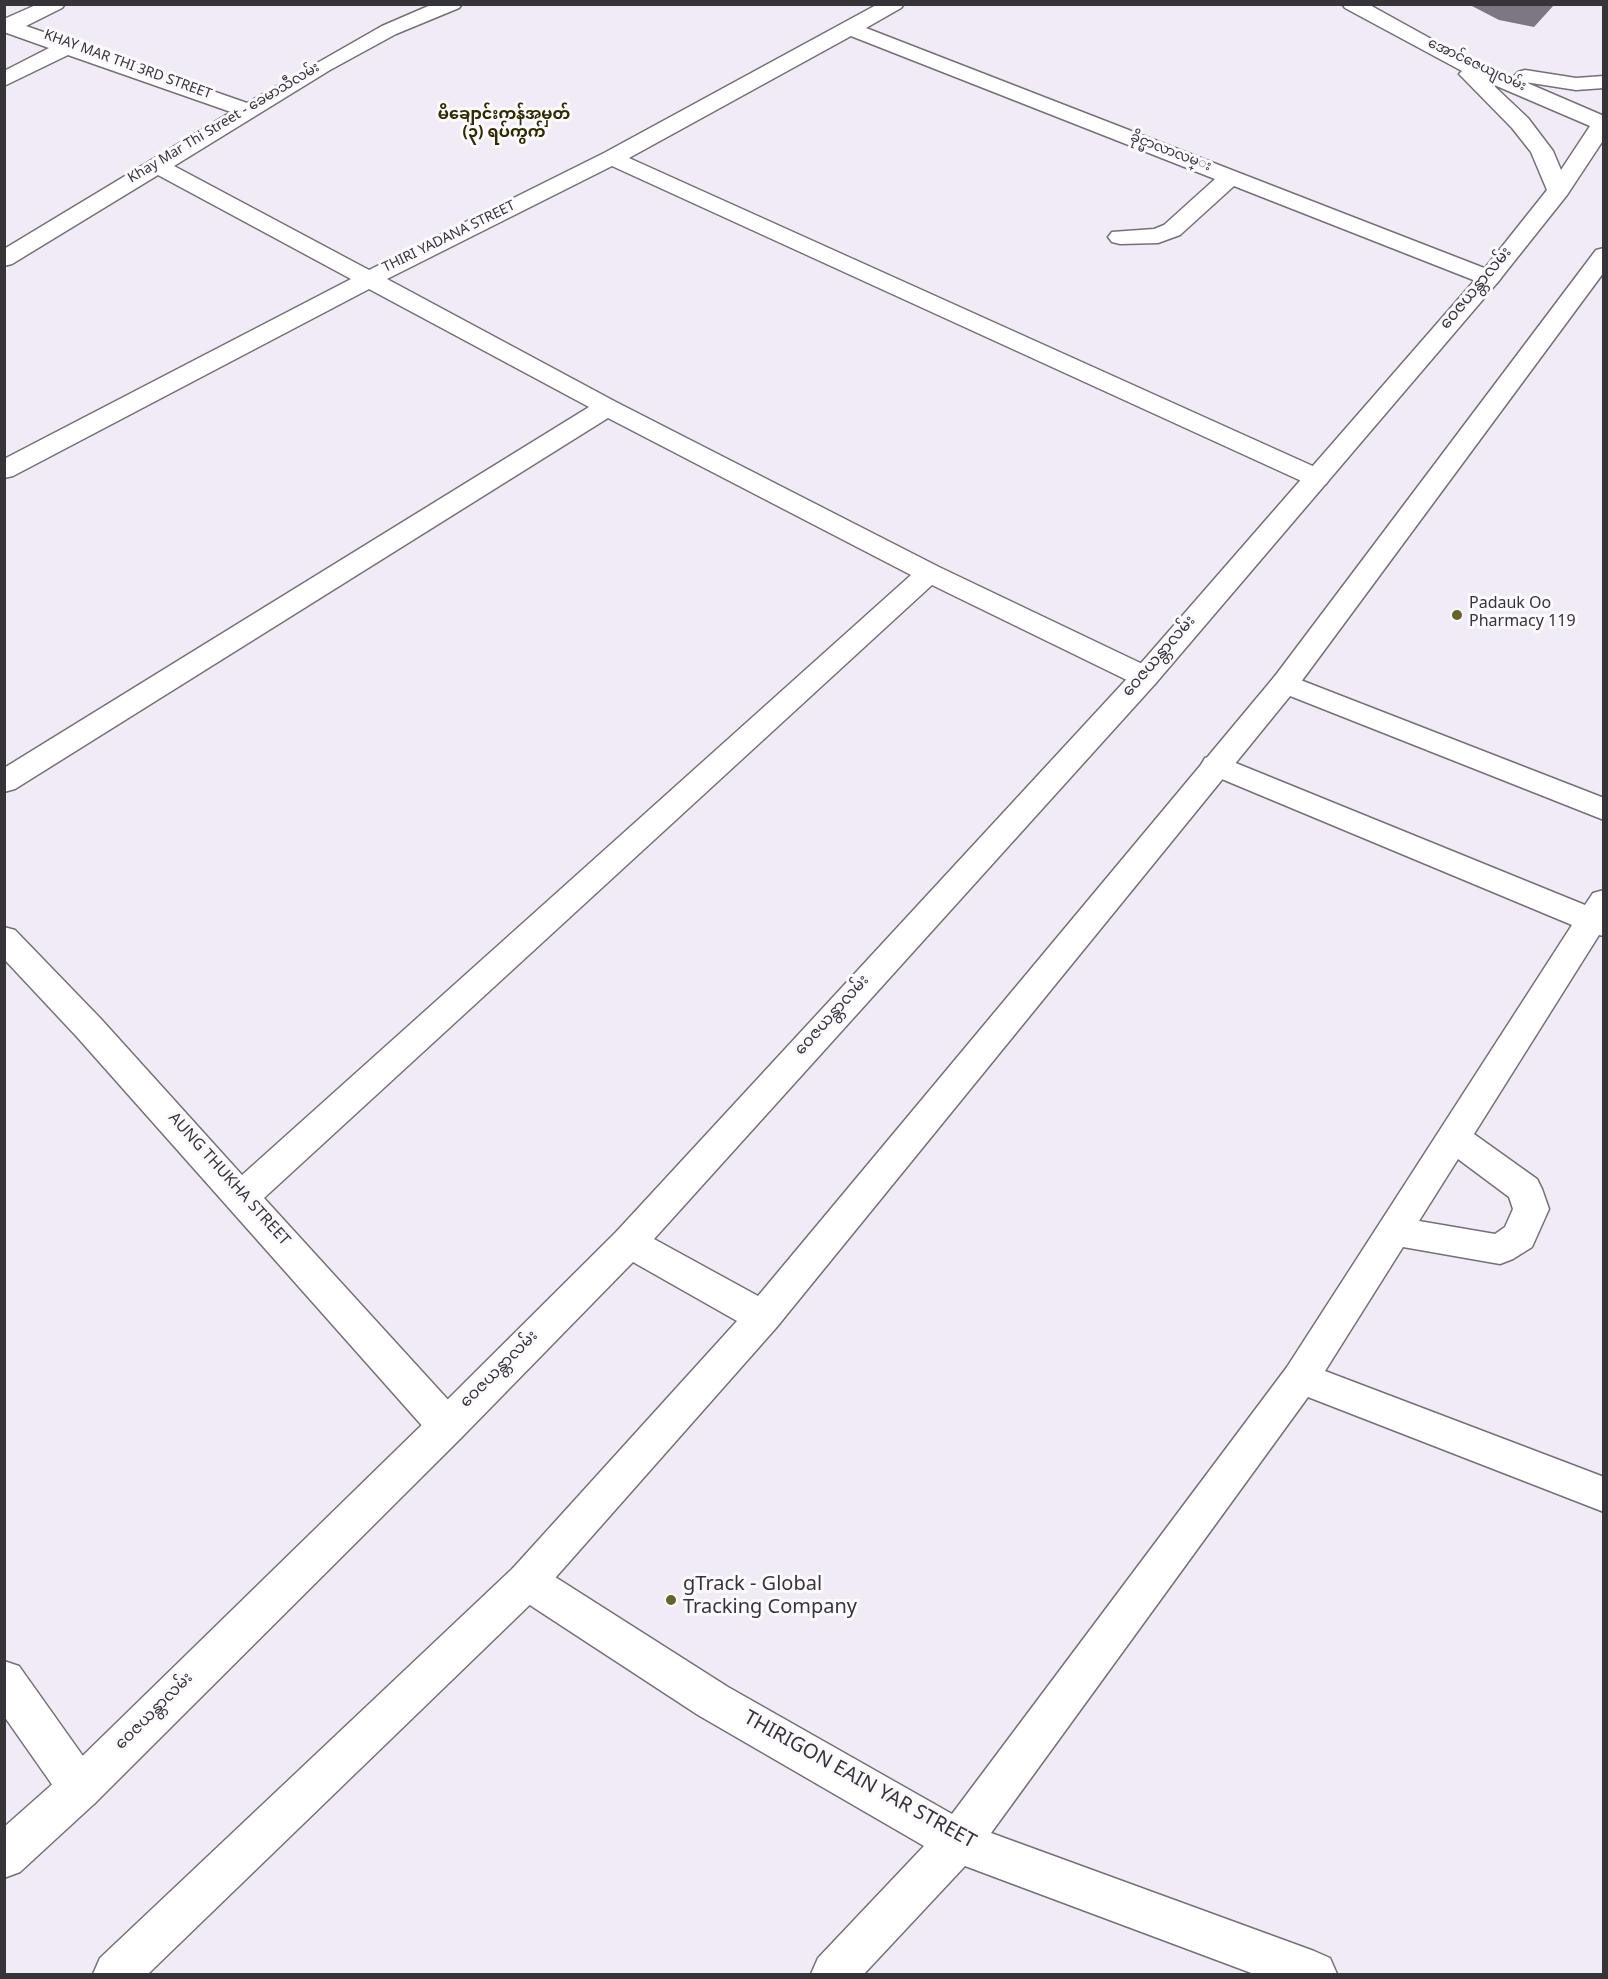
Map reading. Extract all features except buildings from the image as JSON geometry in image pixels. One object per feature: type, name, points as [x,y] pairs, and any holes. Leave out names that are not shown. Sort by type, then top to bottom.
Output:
[{"type":"street","points":[[7,25],[55,4]]},
{"type":"street","name":"Khay Mar Thi Street - ခေမာသီလမ်း","points":[[4,259],[323,66],[389,30],[452,4]]},
{"type":"street","name":"THIRI YADANA STREET","points":[[4,470],[367,279],[612,158],[894,4]]},
{"type":"street","name":"အောင်ဇေယျလမ်း","points":[[1352,4],[1455,60],[1603,124]]},
{"type":"street","name":"KHAY MAR THI 3RD STREET","points":[[7,25],[249,111]]},
{"type":"street","name":"ခိုင္မာလာလမ္း","points":[[851,28],[1489,278]]},
{"type":"street","points":[[4,80],[69,46]]},
{"type":"street","points":[[1455,60],[1555,82],[1576,84],[1604,82]]},
{"type":"street","points":[[1455,60],[1520,123],[1542,151],[1559,190]]},
{"type":"street","name":"ဝေဇယန္တာလမ်း","points":[[4,1857],[80,1788],[447,1426],[629,1242],[1145,677],[1489,278],[1559,190],[1603,124]]},
{"type":"street","points":[[612,158],[1317,478]]},
{"type":"street","points":[[158,166],[607,406],[929,573],[1145,677]]},
{"type":"street","points":[[1120,237],[1158,236],[1172,230],[1231,177]]},
{"type":"street","points":[[116,1974],[527,1581],[763,1317],[1284,683],[1604,255]]},
{"type":"street","points":[[4,783],[607,406]]},
{"type":"street","points":[[241,1197],[929,573]]},
{"type":"street","points":[[1284,683],[1604,810]]},
{"type":"street","points":[[834,1974],[958,1842],[1300,1378],[1453,1137],[1599,915],[1216,765]]},
{"type":"street","name":"AUNG THUKHA STREET","points":[[4,938],[89,1028],[447,1426]]},
{"type":"street","points":[[1393,1231],[1500,1249],[1519,1237],[1531,1209],[1524,1189],[1453,1137]]},
{"type":"street","points":[[629,1242],[763,1317]]},
{"type":"street","points":[[1300,1378],[1604,1495]]},
{"type":"street","name":"THIRIGON EAIN YAR STREET","points":[[527,1581],[713,1701],[958,1842],[1314,1974]]},
{"type":"street","points":[[4,1680],[80,1788]]},
{"type":"place","name":"Padauk Oo Pharmacy 119","points":[[1457,615]]},
{"type":"place","name":"gTrack - Global Tracking Company","points":[[671,1600]]},
{"type":"district","name":"မိချောင်းကန်အမှတ် (၃) ရပ်ကွက်","points":[[504,126]]}]
